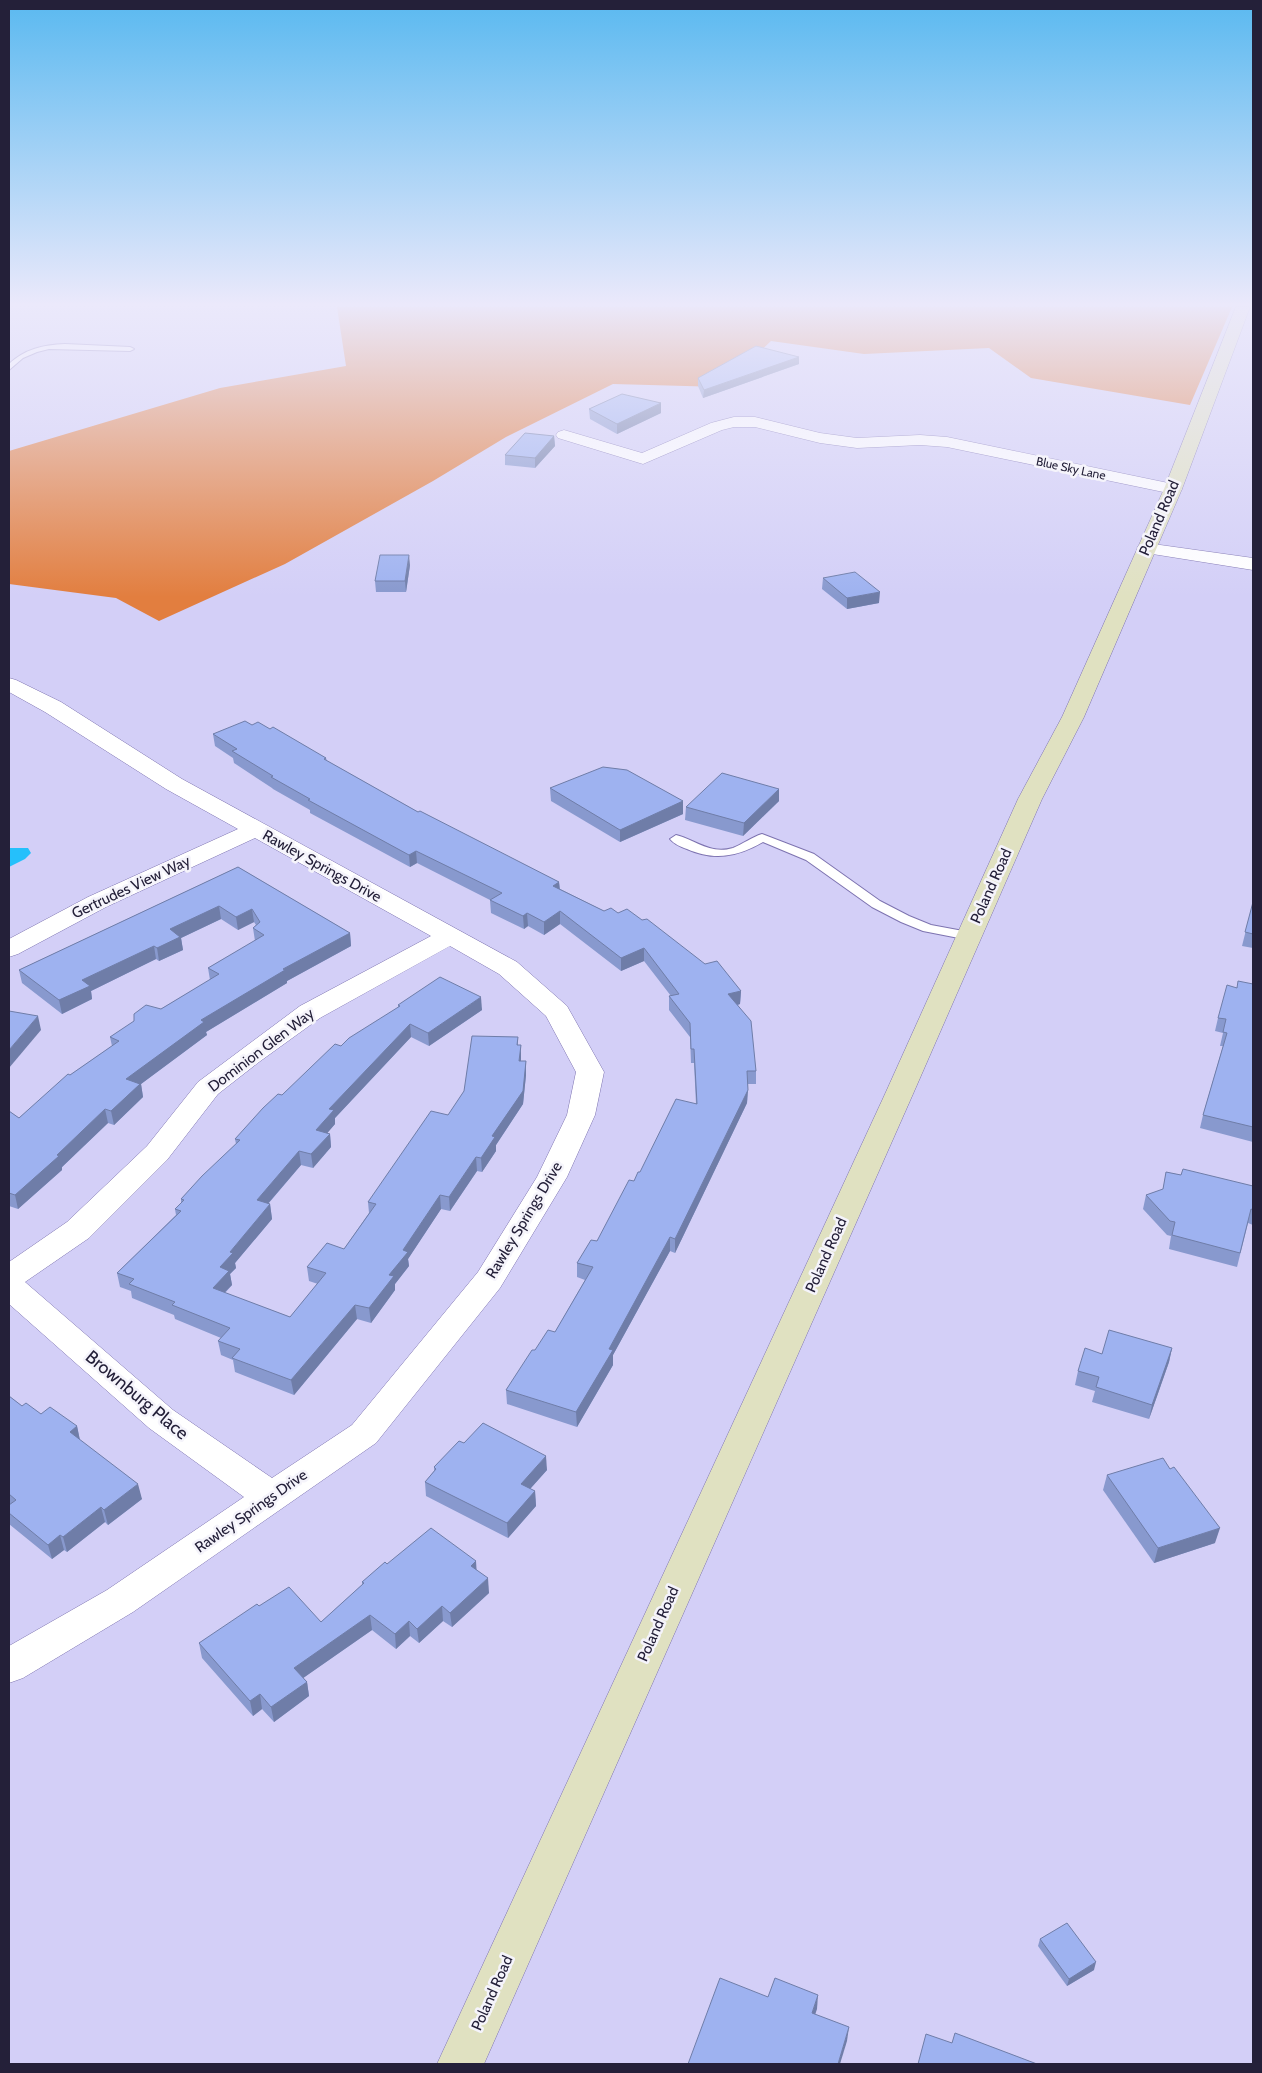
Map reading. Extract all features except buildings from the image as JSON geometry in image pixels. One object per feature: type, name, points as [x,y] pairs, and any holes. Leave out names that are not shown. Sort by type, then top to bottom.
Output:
[{"type":"street","name":"Poland Road","points":[[460,2064],[1030,799],[1073,717],[1173,489],[1204,404]]},
{"type":"street","name":"Blue Sky Lane","points":[[564,434],[643,459],[717,426],[734,422],[755,422],[820,438],[857,443],[920,440],[947,442],[1173,489]]},
{"type":"street","points":[[1146,548],[1253,564]]},
{"type":"street","name":"Rawley Springs Drive","points":[[9,684],[53,707],[174,784],[508,968],[557,1012],[590,1072],[581,1115],[552,1177],[488,1280],[364,1434],[120,1601],[9,1666]]},
{"type":"street","name":"Gertrudes View Way","points":[[9,949],[97,902],[256,830]]},
{"type":"street","name":"Dominion Glen Way","points":[[9,1277],[78,1230],[157,1153],[208,1088],[249,1056],[310,1012],[450,936]]},
{"type":"street","name":"Brownburg Place","points":[[9,1286],[161,1419],[271,1497]]},
{"type":"lane","points":[[676,839],[695,849],[718,854],[740,851],[762,838],[810,857],[876,904],[905,918],[928,928],[969,936]]},
{"type":"shaded area","points":[[167,404],[573,404],[506,437],[433,481],[285,564],[159,621],[116,598],[9,584],[9,451]]},
{"type":"water","points":[[9,848],[28,848],[31,853],[25,859],[9,867]]}]
